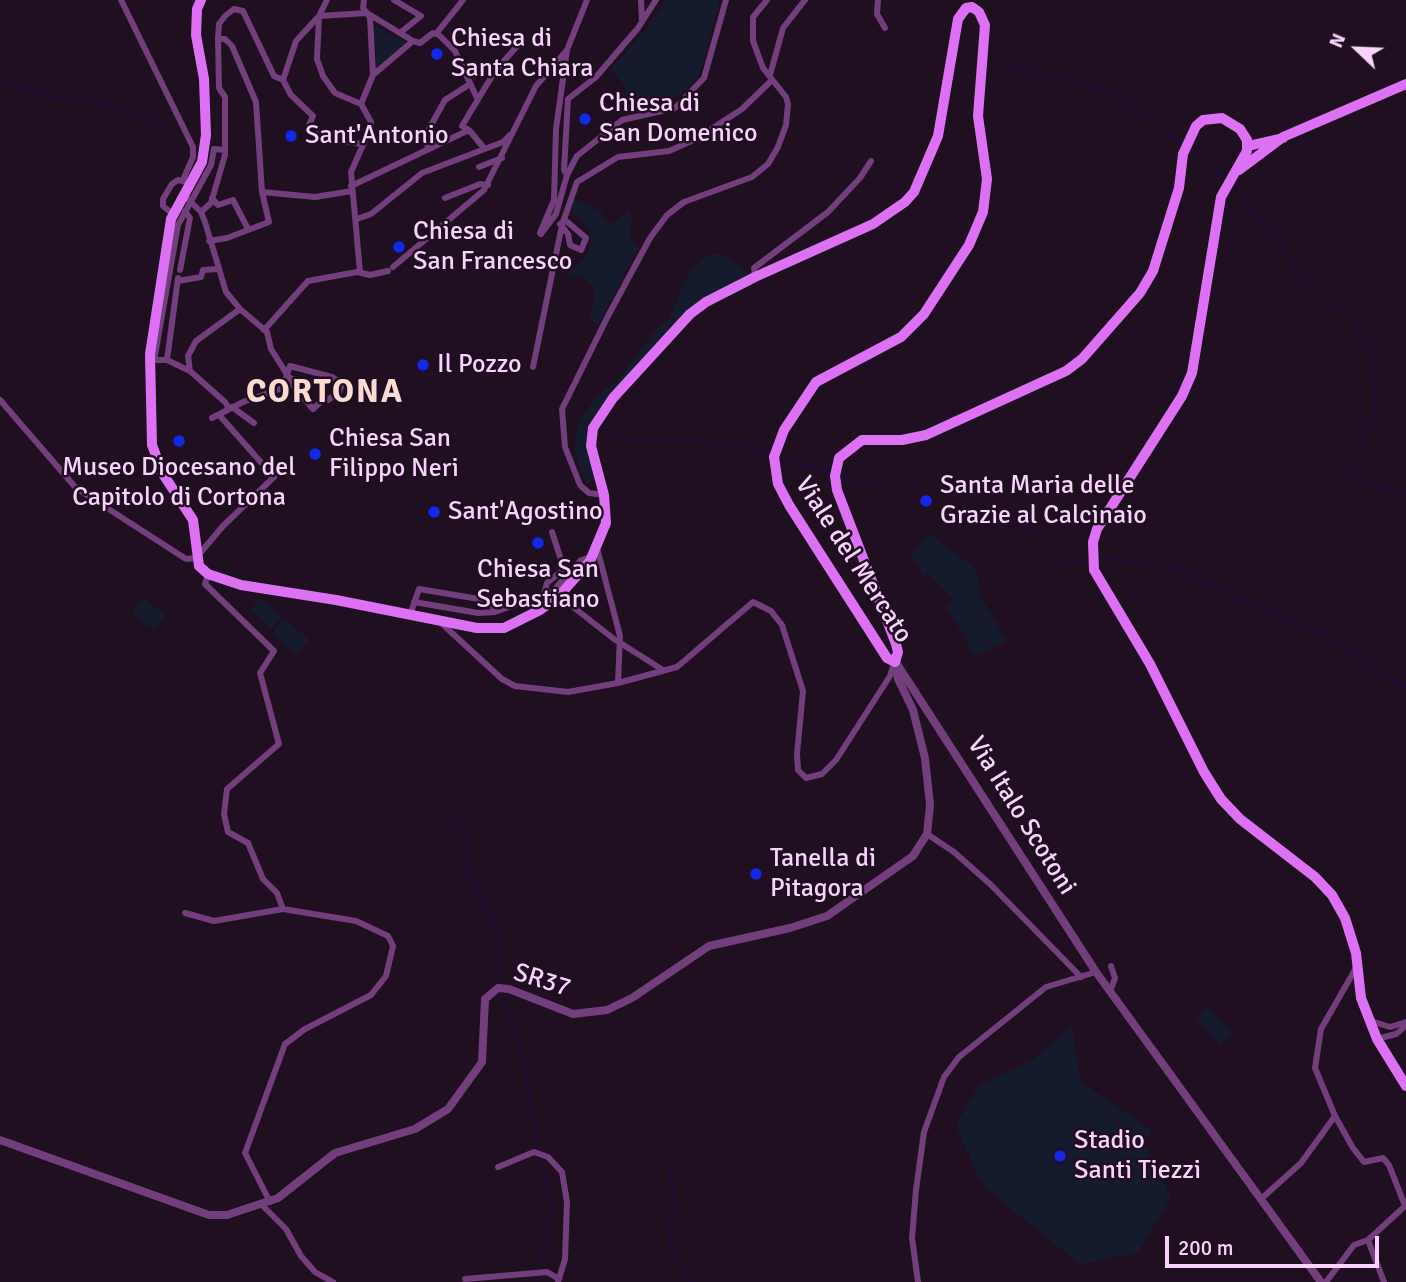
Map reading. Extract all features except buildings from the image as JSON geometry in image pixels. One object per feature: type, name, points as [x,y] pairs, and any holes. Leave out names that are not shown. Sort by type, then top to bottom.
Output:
[{"type":"main road","points":[[201,0],[197,9],[196,35],[205,89],[206,135],[202,162],[187,182],[188,199],[174,215],[150,354],[152,445],[163,474],[192,520],[197,537],[196,558],[208,574]]},
{"type":"main road","name":"Viale del Mercato","points":[[208,574],[241,585],[485,629],[504,628],[521,621],[559,596],[595,552],[606,523],[604,495],[591,446],[593,428],[600,415],[690,314],[706,302],[755,277],[852,235],[905,202],[921,179],[938,136],[958,19],[966,8],[979,12],[985,25],[978,116],[987,189],[983,212],[969,245],[924,314],[901,337],[816,382],[788,421],[774,457],[778,484],[789,505],[887,659],[895,662],[898,652],[895,643],[837,490],[835,476],[839,458],[862,440],[902,440],[926,435],[1066,371],[1082,359],[1140,293],[1153,271],[1179,188],[1183,154],[1196,126],[1203,120],[1222,118],[1240,129]]},
{"type":"main road","points":[[1406,84],[1277,140],[1248,146],[1232,175],[1218,212],[1192,373],[1182,396],[1097,529],[1093,542],[1094,570],[1150,664],[1204,772],[1221,799],[1240,819],[1315,877],[1332,895],[1345,918],[1357,966],[1361,998],[1377,1039],[1406,1086]]},
{"type":"main road","points":[[1240,129],[1251,135],[1277,140]]},
{"type":"main road","points":[[1240,129],[1248,146]]},
{"type":"main road","points":[[1232,175],[1277,140]]},
{"type":"street","points":[[121,0],[193,147],[187,182],[172,184],[163,199],[163,206],[174,215]]},
{"type":"street","points":[[283,80],[296,41],[319,16],[327,0]]},
{"type":"street","points":[[365,0],[363,8],[367,13],[420,43],[437,33],[463,0]]},
{"type":"street","points":[[394,0],[421,16],[401,32]]},
{"type":"street","points":[[587,0],[567,50],[556,129],[554,200],[541,234],[554,216],[567,175],[577,156],[622,120],[675,108],[690,96],[704,78],[726,0]]},
{"type":"street","points":[[641,0],[642,22]]},
{"type":"street","points":[[567,175],[564,170],[568,99],[596,77],[642,22],[656,0]]},
{"type":"street","points":[[604,495],[589,493],[580,485],[565,447],[562,409],[650,238],[667,215],[684,202],[752,177],[774,156],[783,136],[788,104],[786,97],[763,68],[752,34],[753,17],[767,0]]},
{"type":"street","points":[[533,367],[573,187],[605,163],[618,157],[669,151],[696,138],[742,109],[771,78],[783,28],[805,0]]},
{"type":"street","points":[[878,0],[877,14],[886,29]]},
{"type":"street","points":[[201,212],[207,208],[212,198],[225,150],[225,97],[219,88],[218,39],[219,24],[234,9],[243,11],[274,76],[283,80],[291,95],[313,116],[309,125],[320,137],[361,144]]},
{"type":"street","points":[[319,16],[367,13]]},
{"type":"street","points":[[367,13],[373,75]]},
{"type":"street","points":[[319,16],[317,59],[323,76],[335,93],[361,104],[370,122],[352,163],[351,188],[357,219],[360,272]]},
{"type":"street","points":[[437,33],[455,51],[477,99]]},
{"type":"street","points":[[209,241],[228,238],[269,222],[262,192],[256,103],[232,46],[225,39],[218,39]]},
{"type":"street","points":[[361,104],[373,75],[413,41]]},
{"type":"street","points":[[483,147],[469,130],[461,126],[495,71],[519,44]]},
{"type":"street","points":[[264,330],[308,281],[360,272],[370,275],[391,269],[488,185],[536,86],[567,50]]},
{"type":"street","points":[[429,149],[424,138],[445,100],[470,84]]},
{"type":"street","points":[[262,192],[315,197],[351,188],[469,130]]},
{"type":"street","points":[[357,219],[370,214],[422,173],[483,147],[503,142],[512,133]]},
{"type":"street","points":[[225,150],[214,149],[211,164],[188,199],[186,211],[178,225],[155,360],[167,360],[190,371],[230,408],[254,423]]},
{"type":"street","points":[[479,167],[502,158]]},
{"type":"street","points":[[755,277],[754,268],[828,212],[860,178],[871,161]]},
{"type":"street","points":[[445,198],[480,184],[488,185]]},
{"type":"street","points":[[212,198],[218,205],[233,200],[248,229]]},
{"type":"street","points":[[188,199],[201,212],[226,292],[240,310],[264,330],[288,376],[297,383],[295,387],[313,409],[325,398],[328,400],[338,392],[342,384],[332,377],[290,366],[288,376]]},
{"type":"street","points":[[180,270],[190,225],[186,211]]},
{"type":"street","points":[[554,216],[586,238],[581,250],[570,245],[563,223]]},
{"type":"street","points":[[190,225],[205,222]]},
{"type":"street","points":[[167,360],[178,280],[201,276],[203,270],[217,269]]},
{"type":"street","points":[[190,371],[188,356],[196,341],[240,310]]},
{"type":"street","points":[[212,418],[253,399],[295,387]]},
{"type":"street","points":[[0,400],[76,488],[186,559],[196,558],[216,534],[274,477],[220,416]]},
{"type":"street","points":[[544,594],[547,583],[564,569],[552,532]]},
{"type":"street","points":[[414,602],[478,613],[495,612],[553,591],[581,560],[595,552],[621,643],[618,683]]},
{"type":"street","points":[[208,574],[205,584],[274,651],[260,673],[279,744],[227,789],[224,814],[228,832],[248,843],[263,879],[277,893],[283,909]]},
{"type":"street","points":[[410,615],[419,589],[432,589],[491,601],[495,612]]},
{"type":"street","points":[[559,596],[621,643],[664,671]]},
{"type":"street","points":[[439,620],[502,679],[515,686],[568,692],[664,671],[688,659],[753,602],[771,611],[782,625],[803,691],[798,770],[810,779],[822,774],[836,760],[890,676],[895,662]]},
{"type":"street","points":[[895,662],[898,679],[913,710],[925,758],[930,805],[927,834],[954,852],[991,885],[1082,977]]},
{"type":"street","name":"Via Italo Scotoni","points":[[895,662],[911,682],[1096,972],[1324,1282]]},
{"type":"street","name":"SR37","points":[[0,1140],[209,1215],[227,1214],[266,1203],[335,1153],[415,1129],[447,1109],[482,1062],[483,1009],[485,999],[496,989],[509,989],[573,1014],[607,1010],[632,998],[709,946],[790,928],[827,916],[913,856],[927,834]]},
{"type":"street","points":[[185,913],[214,921],[283,909],[356,920],[388,936],[393,947],[386,976],[371,995],[305,1029],[285,1044],[245,1153],[266,1203],[286,1229],[301,1256],[315,1272],[333,1282]]},
{"type":"street","points":[[1110,992],[1115,978],[1111,966]]},
{"type":"street","points":[[1324,1282],[1354,1245],[1368,1240],[1405,1207],[1389,1165],[1383,1158],[1364,1161],[1335,1116],[1315,1068],[1321,1029],[1357,966]]},
{"type":"street","points":[[918,1282],[912,1238],[916,1190],[924,1132],[944,1077],[959,1056],[1046,987],[1096,972]]},
{"type":"street","points":[[1370,1021],[1390,1027],[1406,1024]]},
{"type":"street","points":[[1377,1039],[1396,1034],[1406,1024]]},
{"type":"street","points":[[1261,1199],[1301,1163],[1335,1116]]},
{"type":"street","points":[[465,1279],[547,1272],[558,1281],[565,1259],[567,1202],[562,1172],[548,1157],[534,1152],[498,1167]]},
{"type":"street","points":[[1368,1240],[1384,1282]]},
{"type":"shaded area","points":[[667,0],[720,0],[702,66],[694,82],[681,94],[630,113],[622,101],[627,89],[611,69],[647,28]]},
{"type":"shaded area","points":[[373,25],[408,43],[377,70]]},
{"type":"shaded area","points":[[574,199],[601,211],[605,221],[611,224],[629,211],[632,217],[630,241],[639,247],[598,324],[589,320],[594,303],[594,287],[582,276],[569,277],[566,265],[574,268],[586,258],[592,244],[588,228],[570,211]]},
{"type":"shaded area","points":[[722,254],[746,271],[746,278],[707,295],[687,311],[596,413],[589,427],[587,447],[594,479],[588,484],[583,478],[575,454],[576,431],[581,417],[598,395],[619,379],[655,330],[669,319],[689,272],[703,259]]},
{"type":"shaded area","points":[[929,533],[974,568],[980,585],[976,588],[1007,641],[975,656],[947,607],[953,598],[927,573],[924,576],[920,573],[922,569],[910,556]]},
{"type":"shaded area","points":[[143,598],[166,615],[155,630],[132,613]]},
{"type":"shaded area","points":[[261,598],[282,617],[271,628],[251,609]]},
{"type":"shaded area","points":[[285,618],[309,640],[296,655],[272,633]]},
{"type":"shaded area","points":[[1208,1007],[1232,1034],[1220,1045],[1196,1018]]},
{"type":"shaded area","name":"Stadio Santi Tiezzi","points":[[1072,1025],[1080,1081],[1152,1131],[1144,1142],[1171,1198],[1138,1252],[1081,1265],[988,1190],[975,1170],[956,1125],[978,1086],[1035,1059]]},
{"type":"waterway","points":[[1005,62],[1032,75],[1085,83],[1107,92],[1130,105],[1182,144]]},
{"type":"waterway","points":[[0,78],[9,84],[51,96],[96,101],[120,107],[142,120],[163,125]]},
{"type":"waterway","points":[[1189,150],[1226,178]]},
{"type":"waterway","points":[[1234,184],[1303,277],[1352,318],[1373,358],[1375,402],[1372,419],[1364,438],[1340,464],[1374,485],[1406,497]]},
{"type":"waterway","points":[[602,426],[623,438],[736,444],[770,455]]},
{"type":"waterway","points":[[779,458],[830,472]]},
{"type":"waterway","points":[[839,476],[856,482],[898,487]]},
{"type":"waterway","points":[[974,519],[993,525],[1014,522],[1043,540],[1065,563],[1089,561]]},
{"type":"waterway","points":[[1098,560],[1108,558],[1175,568],[1261,609],[1332,638],[1406,687]]},
{"type":"waterway","points":[[441,811],[471,846],[466,864],[498,936],[500,966],[496,986]]},
{"type":"waterway","points":[[498,992],[522,1055],[538,1151]]},
{"type":"waterway","points":[[537,1270],[550,1223],[550,1196],[539,1157]]},
{"type":"waterway","points":[[670,1166],[675,1207],[670,1232],[671,1249],[693,1282]]},
{"type":"waterway","points":[[535,1282],[536,1276]]},
{"type":"place","name":"Chiesa di Santa Chiara","points":[[437,54]]},
{"type":"place","name":"Chiesa di San Domenico","points":[[585,119]]},
{"type":"place","name":"Sant'Antonio","points":[[291,136]]},
{"type":"place","name":"Chiesa di San Francesco","points":[[399,247]]},
{"type":"place","name":"Il Pozzo","points":[[423,365]]},
{"type":"place","name":"Museo Diocesano del Capitolo di Cortona","points":[[179,441]]},
{"type":"place","name":"Chiesa San Filippo Neri","points":[[315,454]]},
{"type":"place","name":"Santa Maria delle Grazie al Calcinaio","points":[[926,501]]},
{"type":"place","name":"Sant'Agostino","points":[[434,512]]},
{"type":"place","name":"Chiesa San Sebastiano","points":[[538,543]]},
{"type":"place","name":"Tanella di Pitagora","points":[[756,874]]},
{"type":"place","name":"Stadio Santi Tiezzi","points":[[1060,1156]]},
{"type":"district","name":"CORTONA","points":[[325,393]]}]
